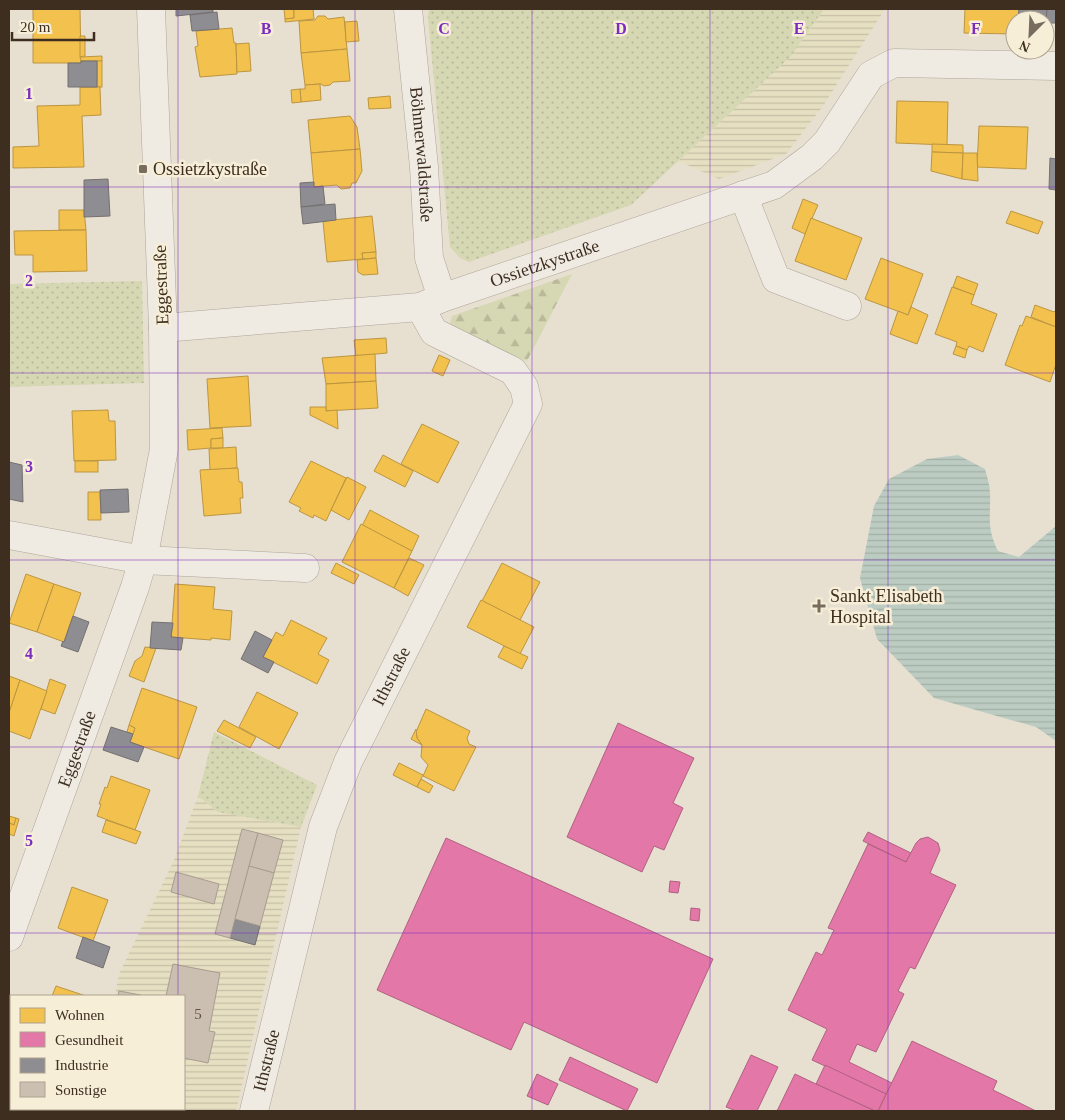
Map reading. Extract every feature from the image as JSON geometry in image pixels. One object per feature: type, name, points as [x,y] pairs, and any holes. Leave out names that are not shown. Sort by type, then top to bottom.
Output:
[{"type":"street","name":"Eggestraße","points":[[9,938],[135,587],[143,560],[164,449],[163,328],[151,9]]},
{"type":"street","name":"Böhmerwaldstraße","points":[[408,9],[424,167],[431,302]]},
{"type":"street","name":"Ossietzkystraße","points":[[163,328],[431,302],[774,185],[812,157],[827,142],[871,75],[894,62],[1056,66]]},
{"type":"street","points":[[743,195],[776,280],[847,306]]},
{"type":"street","name":"Ithstraße","points":[[254,1111],[323,827],[352,754],[528,404],[524,387],[513,371],[434,332],[431,302]]},
{"type":"street","points":[[9,535],[143,560],[305,568]]},
{"type":"shaded area","points":[[824,9],[885,9],[823,106],[786,154],[719,179],[678,161],[791,56]]},
{"type":"shaded area","points":[[958,455],[985,469],[990,490],[990,528],[998,551],[1019,557],[1056,526],[1056,741],[1036,727],[934,698],[877,639],[860,578],[874,506],[889,479],[927,459]]},
{"type":"shaded area","points":[[198,796],[218,812],[301,827],[236,1111],[170,1110],[185,1110],[185,995],[115,995],[119,974],[174,860]]},
{"type":"green space","points":[[429,9],[824,9],[791,56],[631,205],[469,262],[460,258],[450,247],[428,18]]},
{"type":"green space","points":[[572,274],[527,361],[454,330],[450,323],[452,316]]},
{"type":"green space","points":[[142,281],[144,383],[9,387],[9,284]]},
{"type":"green space","points":[[214,732],[317,785],[301,827],[218,812],[198,796]]},
{"type":"green space","points":[[10,1055],[10,1110],[173,1111],[9,1111]]},
{"type":"building: Wohnen","points":[[33,9],[80,9],[81,63],[33,63]]},
{"type":"building: Wohnen","points":[[284,9],[294,9],[294,18],[285,19]]},
{"type":"building: Wohnen","points":[[294,9],[313,9],[314,19],[285,22],[285,19],[294,18]]},
{"type":"building: Wohnen","points":[[965,9],[1019,9],[1005,10],[1005,34],[964,33]]},
{"type":"building: Wohnen","points":[[318,16],[325,16],[328,19],[344,17],[347,49],[301,53],[299,21],[315,20]]},
{"type":"building: Wohnen","points":[[357,21],[359,41],[346,42],[345,22]]},
{"type":"building: Wohnen","points":[[232,28],[234,43],[236,43],[237,74],[200,77],[195,47],[198,46],[196,31]]},
{"type":"building: Wohnen","points":[[80,36],[85,36],[85,56],[80,57]]},
{"type":"building: Wohnen","points":[[249,43],[251,71],[237,72],[236,44]]},
{"type":"building: Wohnen","points":[[347,49],[350,81],[333,82],[330,85],[324,86],[321,84],[305,85],[301,53]]},
{"type":"building: Wohnen","points":[[102,56],[102,61],[81,61],[80,57]]},
{"type":"building: Wohnen","points":[[97,61],[102,61],[102,87],[97,87]]},
{"type":"building: Wohnen","points":[[320,84],[321,100],[301,102],[300,89],[305,89],[305,85]]},
{"type":"building: Wohnen","points":[[80,87],[100,87],[101,115],[82,116],[84,167],[13,168],[13,147],[39,146],[37,106],[80,105]]},
{"type":"building: Wohnen","points":[[300,89],[301,102],[292,103],[291,90]]},
{"type":"building: Wohnen","points":[[390,96],[391,108],[369,109],[368,98]]},
{"type":"building: Wohnen","points":[[897,101],[948,102],[947,145],[896,143]]},
{"type":"building: Wohnen","points":[[350,116],[357,127],[360,149],[311,153],[308,120]]},
{"type":"building: Wohnen","points":[[979,126],[1028,127],[1026,169],[977,167]]},
{"type":"building: Wohnen","points":[[932,144],[963,145],[963,153],[932,152]]},
{"type":"building: Wohnen","points":[[360,149],[362,171],[356,183],[352,183],[350,188],[341,189],[337,185],[314,187],[311,153]]},
{"type":"building: Wohnen","points":[[932,152],[963,153],[962,179],[931,171]]},
{"type":"building: Wohnen","points":[[963,153],[977,153],[978,181],[962,179]]},
{"type":"building: Wohnen","points":[[803,199],[818,205],[805,234],[792,228]]},
{"type":"building: Wohnen","points":[[59,210],[84,210],[86,230],[59,230]]},
{"type":"building: Wohnen","points":[[1011,211],[1043,222],[1038,234],[1006,223]]},
{"type":"building: Wohnen","points":[[372,216],[376,252],[362,253],[363,259],[327,262],[323,221]]},
{"type":"building: Wohnen","points":[[811,218],[862,238],[846,280],[795,261]]},
{"type":"building: Wohnen","points":[[86,230],[87,271],[33,272],[33,255],[15,255],[14,231]]},
{"type":"building: Wohnen","points":[[376,252],[376,258],[363,259],[362,253]]},
{"type":"building: Wohnen","points":[[376,258],[378,274],[363,275],[358,272],[357,260]]},
{"type":"building: Wohnen","points":[[881,258],[923,274],[908,315],[865,299]]},
{"type":"building: Wohnen","points":[[957,276],[978,284],[974,295],[953,287]]},
{"type":"building: Wohnen","points":[[952,287],[974,295],[971,304],[997,314],[983,352],[969,346],[967,350],[956,346],[957,342],[935,334]]},
{"type":"building: Wohnen","points":[[1035,305],[1054,312],[1056,310],[1056,327],[1031,317]]},
{"type":"building: Wohnen","points":[[911,307],[928,315],[917,344],[890,334],[898,311],[908,315]]},
{"type":"building: Wohnen","points":[[1026,316],[1056,327],[1056,364],[1050,382],[1005,365],[1020,325],[1022,326]]},
{"type":"building: Wohnen","points":[[386,338],[387,353],[356,356],[354,340]]},
{"type":"building: Wohnen","points":[[956,346],[967,350],[965,358],[953,354]]},
{"type":"building: Wohnen","points":[[375,354],[376,381],[326,384],[322,358]]},
{"type":"building: Wohnen","points":[[439,355],[450,360],[443,376],[432,371]]},
{"type":"building: Wohnen","points":[[248,376],[251,426],[210,428],[207,379]]},
{"type":"building: Wohnen","points":[[376,381],[378,408],[326,411],[326,384]]},
{"type":"building: Wohnen","points":[[310,407],[326,407],[326,411],[337,410],[338,429],[310,415]]},
{"type":"building: Wohnen","points":[[108,410],[109,421],[115,421],[116,460],[74,461],[72,411]]},
{"type":"building: Wohnen","points":[[422,424],[459,442],[438,483],[401,464]]},
{"type":"building: Wohnen","points":[[222,428],[223,438],[211,439],[211,448],[188,450],[187,430]]},
{"type":"building: Wohnen","points":[[223,438],[223,448],[211,448],[211,439]]},
{"type":"building: Wohnen","points":[[236,447],[237,468],[210,470],[209,449]]},
{"type":"building: Wohnen","points":[[383,455],[413,471],[405,487],[374,471]]},
{"type":"building: Wohnen","points":[[75,461],[98,461],[98,472],[75,472]]},
{"type":"building: Wohnen","points":[[311,461],[346,478],[326,521],[314,515],[313,518],[299,511],[301,508],[289,502]]},
{"type":"building: Wohnen","points":[[238,468],[239,482],[242,482],[243,498],[240,498],[241,513],[204,516],[200,470]]},
{"type":"building: Wohnen","points":[[347,477],[366,487],[349,520],[331,510]]},
{"type":"building: Wohnen","points":[[88,492],[100,492],[101,520],[88,520]]},
{"type":"building: Wohnen","points":[[370,510],[419,536],[412,551],[362,526]]},
{"type":"building: Wohnen","points":[[361,524],[412,551],[394,588],[342,562]]},
{"type":"building: Wohnen","points":[[409,558],[424,565],[408,596],[394,588]]},
{"type":"building: Wohnen","points":[[336,563],[359,575],[354,584],[331,573]]},
{"type":"building: Wohnen","points":[[502,563],[540,582],[520,620],[482,601]]},
{"type":"building: Wohnen","points":[[26,574],[54,584],[37,632],[9,623]]},
{"type":"building: Wohnen","points":[[54,584],[81,593],[64,642],[37,632]]},
{"type":"building: Wohnen","points":[[175,584],[215,587],[213,609],[232,611],[230,640],[171,637]]},
{"type":"building: Wohnen","points":[[481,600],[534,627],[520,654],[467,627]]},
{"type":"building: Wohnen","points":[[291,620],[327,638],[318,654],[329,660],[317,684],[263,657],[276,632],[283,636]]},
{"type":"building: Wohnen","points":[[504,646],[528,657],[522,669],[498,657]]},
{"type":"building: Wohnen","points":[[145,647],[156,648],[144,682],[129,676],[135,661],[142,656]]},
{"type":"building: Wohnen","points":[[9,676],[20,680],[9,713]]},
{"type":"building: Wohnen","points":[[50,679],[66,685],[55,714],[41,709]]},
{"type":"building: Wohnen","points":[[20,680],[47,691],[30,739],[9,731],[9,713]]},
{"type":"building: Wohnen","points":[[142,688],[197,707],[179,759],[130,742],[135,728],[129,725]]},
{"type":"building: Wohnen","points":[[257,692],[298,713],[279,749],[239,727]]},
{"type":"building: Wohnen","points":[[426,709],[470,731],[467,738],[469,744],[476,747],[454,791],[423,776],[428,765],[421,757],[422,745],[417,738],[416,732]]},
{"type":"building: Wohnen","points":[[224,720],[256,737],[250,748],[217,731]]},
{"type":"building: Wohnen","points":[[129,725],[135,728],[133,734],[127,732]]},
{"type":"building: Wohnen","points":[[416,729],[417,738],[422,745],[411,739]]},
{"type":"building: Wohnen","points":[[399,763],[423,775],[417,787],[393,775]]},
{"type":"building: Wohnen","points":[[111,776],[150,790],[135,830],[97,816],[101,804],[99,804]]},
{"type":"building: Wohnen","points":[[421,779],[433,786],[429,793],[417,787]]},
{"type":"building: Wohnen","points":[[9,816],[16,818],[14,825],[9,823]]},
{"type":"building: Wohnen","points":[[16,818],[19,819],[14,836],[9,834],[9,823],[14,825]]},
{"type":"building: Wohnen","points":[[106,820],[141,832],[136,844],[102,832]]},
{"type":"building: Wohnen","points":[[72,887],[108,900],[93,941],[58,928]]},
{"type":"building: Wohnen","points":[[56,986],[83,995],[52,995]]},
{"type":"building: Gesundheit","points":[[618,723],[694,758],[673,803],[683,808],[664,850],[654,846],[642,872],[567,837]]},
{"type":"building: Gesundheit","points":[[868,832],[911,853],[906,862],[863,841]]},
{"type":"building: Gesundheit","points":[[928,837],[938,843],[940,850],[930,873],[956,885],[915,969],[910,967],[898,991],[904,994],[876,1052],[857,1044],[849,1062],[892,1083],[886,1094],[812,1060],[827,1029],[788,1010],[816,952],[822,955],[834,930],[828,928],[868,844],[906,862],[916,843],[920,839]]},
{"type":"building: Gesundheit","points":[[446,838],[713,959],[657,1083],[524,1022],[511,1050],[377,990]]},
{"type":"building: Gesundheit","points":[[670,881],[680,882],[678,893],[669,892]]},
{"type":"building: Gesundheit","points":[[691,908],[700,909],[699,921],[690,920]]},
{"type":"building: Gesundheit","points":[[912,1041],[997,1081],[993,1090],[1036,1111],[878,1111]]},
{"type":"building: Gesundheit","points":[[751,1055],[778,1067],[757,1111],[736,1111],[726,1107]]},
{"type":"building: Gesundheit","points":[[570,1057],[638,1089],[627,1111],[559,1080]]},
{"type":"building: Gesundheit","points":[[825,1065],[886,1094],[878,1111],[816,1084]]},
{"type":"building: Gesundheit","points":[[537,1074],[558,1084],[548,1105],[527,1096]]},
{"type":"building: Gesundheit","points":[[795,1074],[816,1084],[875,1111],[777,1111]]},
{"type":"building: Industrie","points":[[176,9],[213,9],[213,12],[176,16]]},
{"type":"building: Industrie","points":[[1019,9],[1047,9],[1047,10]]},
{"type":"building: Industrie","points":[[1056,9],[1056,23],[1055,10],[1047,10]]},
{"type":"building: Industrie","points":[[217,12],[219,29],[192,31],[190,15]]},
{"type":"building: Industrie","points":[[81,61],[97,61],[97,87],[68,87],[68,63],[81,63]]},
{"type":"building: Industrie","points":[[1050,158],[1056,159],[1056,190],[1049,189]]},
{"type":"building: Industrie","points":[[108,179],[110,216],[84,217],[84,180]]},
{"type":"building: Industrie","points":[[314,182],[314,187],[323,186],[325,204],[301,207],[300,183]]},
{"type":"building: Industrie","points":[[335,204],[336,220],[303,224],[301,207]]},
{"type":"building: Industrie","points":[[9,462],[22,465],[23,502],[9,499]]},
{"type":"building: Industrie","points":[[128,489],[129,512],[101,513],[100,490]]},
{"type":"building: Industrie","points":[[73,616],[89,622],[78,652],[61,646]]},
{"type":"building: Industrie","points":[[152,622],[173,623],[171,637],[183,638],[181,650],[150,648]]},
{"type":"building: Industrie","points":[[255,631],[272,640],[263,657],[274,662],[268,673],[241,659]]},
{"type":"building: Industrie","points":[[111,727],[133,734],[130,742],[144,747],[138,762],[103,750]]},
{"type":"building: Industrie","points":[[235,919],[260,926],[255,945],[230,938]]},
{"type":"building: Industrie","points":[[83,937],[110,947],[103,968],[76,958]]},
{"type":"building: Sonstige","points":[[242,829],[258,833],[230,938],[215,934]]},
{"type":"building: Sonstige","points":[[258,833],[283,840],[274,873],[249,866]]},
{"type":"building: Sonstige","points":[[249,866],[274,873],[260,926],[235,919]]},
{"type":"building: Sonstige","points":[[176,872],[219,884],[214,904],[171,892]]},
{"type":"building: Sonstige","points":[[173,964],[220,973],[209,1031],[215,1032],[208,1063],[185,1058],[185,995],[166,995]]},
{"type":"building: Sonstige","points":[[119,991],[141,995],[118,995]]},
{"type":"place","name":"Ossietzkystraße","points":[[143,169]]},
{"type":"place","name":"Sankt Elisabeth Hospital","points":[[819,606]]}]
